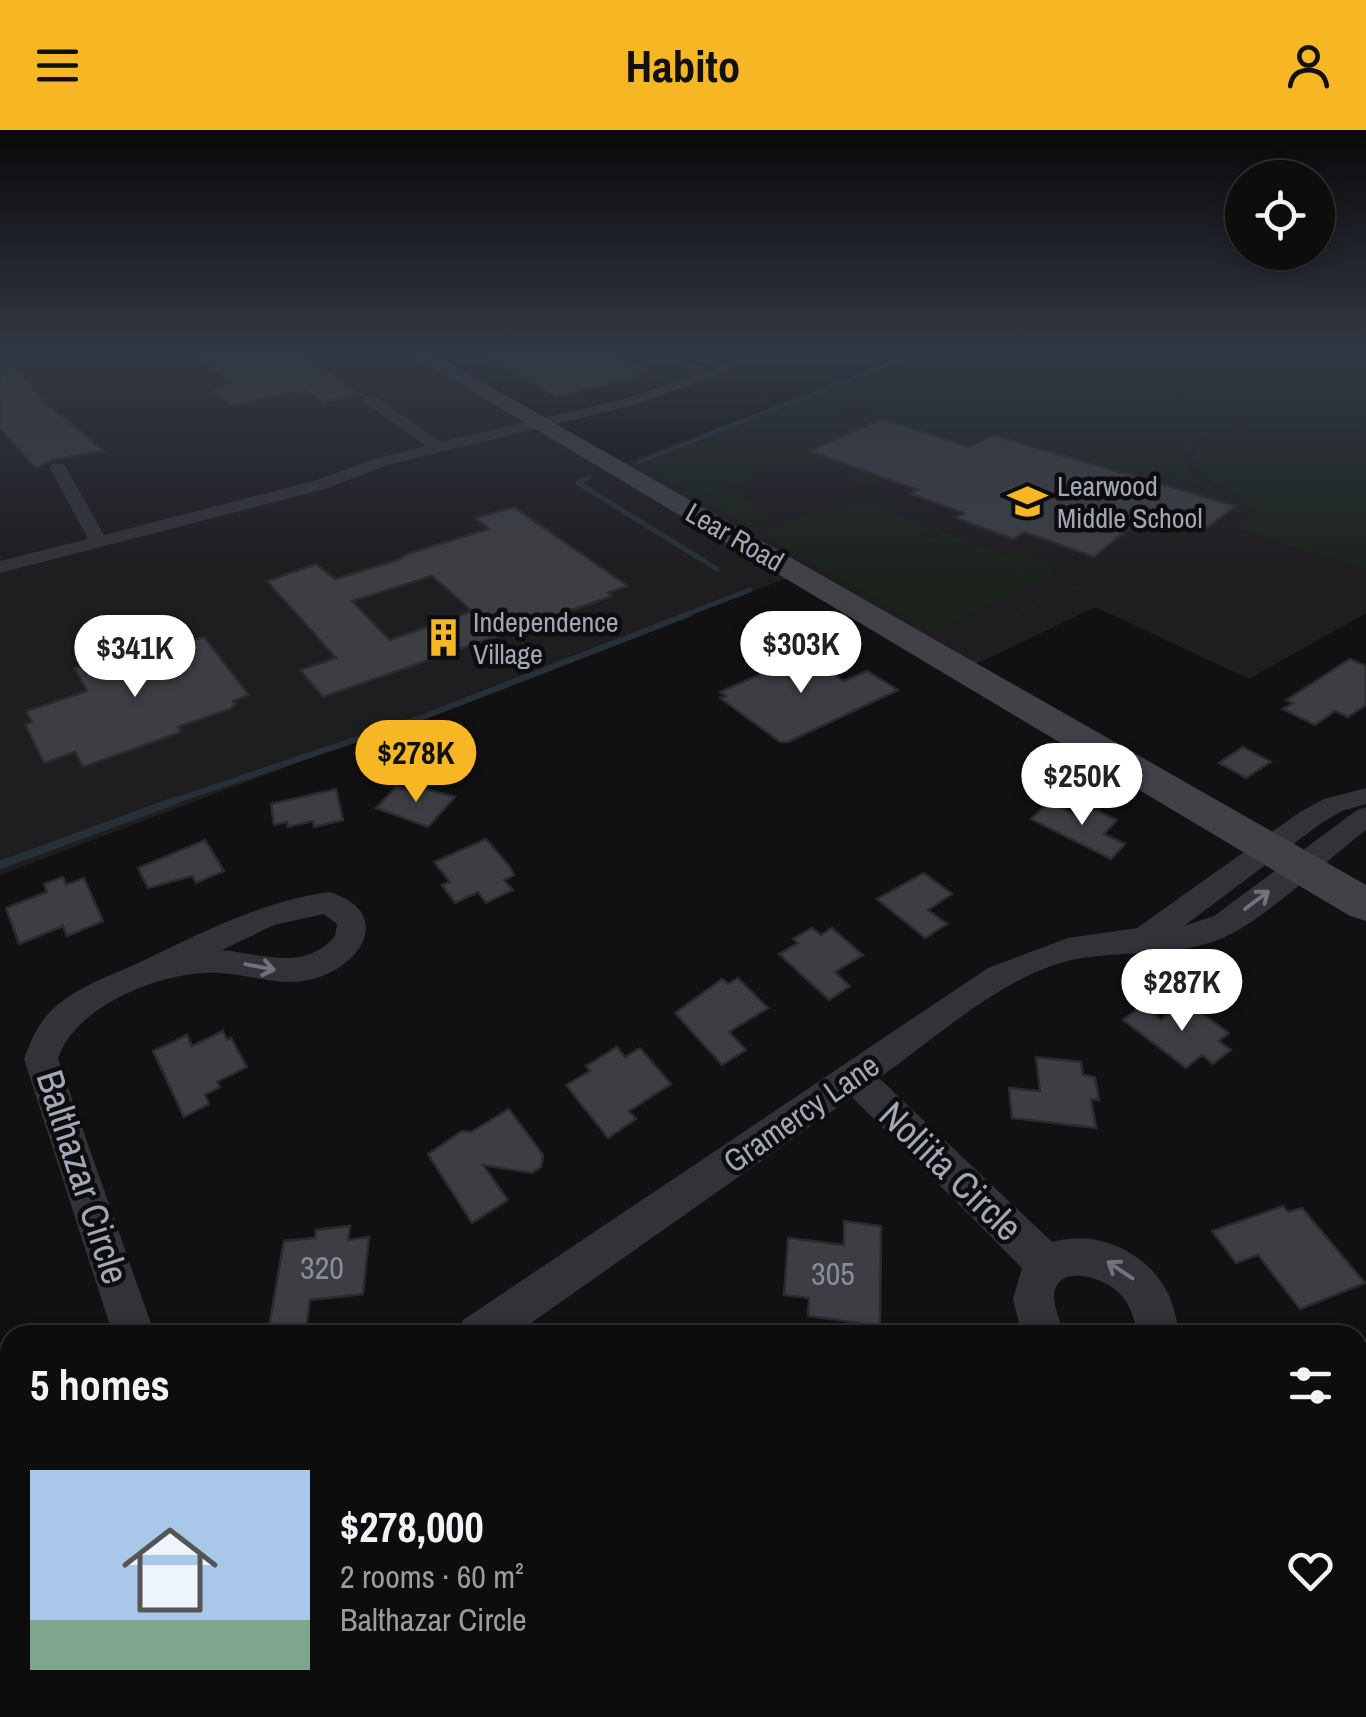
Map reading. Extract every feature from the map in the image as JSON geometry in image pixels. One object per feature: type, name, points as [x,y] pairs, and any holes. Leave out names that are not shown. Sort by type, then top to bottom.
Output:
[{"type":"street","points":[[406,425],[439,448]]},
{"type":"street","points":[[0,567],[320,485],[380,462],[536,425]]},
{"type":"street","name":"Lear Road","points":[[543,425],[1366,905]]},
{"type":"street","points":[[58,468],[98,541]]},
{"type":"street","name":"Gramercy Lane","points":[[1144,939],[1321,811],[1366,796]]},
{"type":"street","name":"Gramercy Lane","points":[[493,1325],[1025,962],[1061,950],[1206,934],[1225,924],[1366,816]]},
{"type":"street","name":"Balthazar Circle","points":[[131,1325],[42,1060],[47,1036],[64,1015],[200,946],[291,908],[329,903],[342,908],[353,930],[333,958],[313,968],[289,972],[217,961],[163,966]]},
{"type":"street","name":"Noliita Circle","points":[[854,1076],[1047,1264]]},
{"type":"street","name":"Noliita Circle","points":[[1040,1325],[1032,1302],[1038,1275],[1047,1264],[1069,1254],[1096,1256],[1123,1270],[1148,1297],[1156,1325]]},
{"type":"shaded area","points":[[0,425],[533,425],[790,577],[0,875]]},
{"type":"shaded area","name":"Learwood Middle School","points":[[724,425],[1366,425],[1366,613],[1249,679],[1095,607],[972,666],[621,464]]},
{"type":"shaded area","points":[[739,425],[858,425],[864,427],[810,451],[883,478],[869,485],[853,479],[854,473],[809,465],[693,494],[640,464]]},
{"type":"shaded area","points":[[897,425],[1230,425],[1188,448],[1182,457],[1193,473],[1243,509],[1238,513],[1232,510],[1236,506],[1191,493],[1200,485],[1164,474],[1148,480],[1152,470],[1141,468],[1131,475],[1080,459],[1085,454],[1056,456],[1030,469]]},
{"type":"shaded area","points":[[1239,425],[1366,425],[1366,570],[1237,528],[1253,508],[1203,474],[1190,457],[1196,449]]},
{"type":"shaded area","points":[[734,489],[773,517],[749,526],[699,498]]},
{"type":"shaded area","points":[[852,500],[874,500],[898,507],[893,513],[936,529],[921,534],[941,539],[937,536],[943,532],[1009,556],[1020,552],[1048,563],[1055,575],[934,632],[759,532]]},
{"type":"shaded area","points":[[1077,583],[1082,588],[956,643],[986,623]]},
{"type":"building","points":[[0,425],[73,425],[104,451],[52,460],[36,468]]},
{"type":"building","name":"Learwood Middle School","points":[[868,425],[901,425],[969,447],[993,435],[1236,506],[1208,527],[1190,521],[1139,520],[1094,557],[1025,532],[1013,539],[956,518],[964,513],[911,494],[918,490],[809,451]]},
{"type":"building","name":"Independence Village","points":[[514,507],[628,586],[608,593],[612,596],[323,697],[300,670],[336,658],[267,581],[316,564],[335,579],[398,560],[489,529],[475,518]],"holes":[[[432,576],[472,611],[390,640],[352,601]]]},
{"type":"building","points":[[172,634],[179,644],[204,637],[249,695],[233,701],[236,704],[230,709],[178,727],[181,732],[83,767],[75,752],[44,763],[25,724],[32,722],[26,711],[87,691],[74,668]]},
{"type":"building","points":[[795,650],[844,681],[867,671],[898,690],[788,742],[780,742],[720,698],[726,696],[720,692],[772,669],[763,663]]},
{"type":"building","points":[[1350,659],[1366,666],[1366,705],[1348,717],[1335,711],[1315,725],[1283,709],[1293,703],[1286,700]]},
{"type":"building","points":[[1243,747],[1271,762],[1246,778],[1219,763]]},
{"type":"building","points":[[415,786],[455,797],[428,827],[376,808],[396,787],[410,791]]},
{"type":"building","points":[[336,789],[343,820],[314,827],[313,821],[288,827],[287,822],[274,825],[271,804]]},
{"type":"building","points":[[1049,802],[1082,818],[1092,808],[1117,820],[1104,834],[1125,844],[1111,859],[1031,819]]},
{"type":"building","points":[[486,839],[510,867],[514,875],[504,880],[513,890],[486,903],[478,892],[455,903],[442,885],[450,882],[434,862]]},
{"type":"building","points":[[205,840],[224,871],[196,883],[192,876],[148,888],[138,868]]},
{"type":"building","points":[[924,873],[952,894],[928,910],[947,924],[925,938],[877,899]]},
{"type":"building","points":[[63,877],[66,885],[84,878],[103,921],[67,936],[63,926],[19,944],[6,908],[47,892],[44,884]]},
{"type":"building","points":[[812,928],[821,935],[832,928],[863,955],[835,972],[850,986],[829,1000],[779,954],[798,943],[793,939]]},
{"type":"building","points":[[738,978],[768,1008],[729,1032],[746,1050],[722,1065],[675,1013],[722,979],[728,984]]},
{"type":"building","points":[[1185,1001],[1229,1033],[1219,1041],[1231,1050],[1213,1064],[1202,1055],[1186,1068],[1123,1020],[1142,1006],[1161,1020]]},
{"type":"building","points":[[223,1031],[247,1067],[217,1082],[220,1087],[205,1095],[209,1104],[184,1117],[153,1051],[187,1035],[192,1046]]},
{"type":"building","points":[[617,1047],[625,1057],[640,1048],[671,1084],[629,1111],[636,1119],[608,1138],[566,1085],[590,1071],[586,1066]]},
{"type":"building","points":[[1036,1057],[1081,1062],[1083,1075],[1095,1077],[1099,1100],[1091,1099],[1096,1128],[1012,1118],[1009,1088],[1040,1091]]},
{"type":"building","points":[[509,1109],[543,1155],[541,1167],[532,1173],[483,1165],[508,1200],[472,1223],[428,1154],[462,1131],[471,1132]]},
{"type":"building","points":[[1283,1206],[1288,1212],[1302,1208],[1365,1283],[1300,1309],[1258,1255],[1236,1263],[1212,1231]]},
{"type":"building","points":[[844,1221],[881,1226],[880,1325],[808,1316],[809,1298],[784,1295],[788,1238],[844,1245]]},
{"type":"building","points":[[350,1226],[348,1240],[369,1237],[363,1294],[310,1300],[306,1325],[269,1325],[284,1241],[315,1238],[316,1230]]},
{"type":"waterway","points":[[639,462],[733,425]]},
{"type":"waterway","points":[[590,477],[578,483],[717,569]]},
{"type":"waterway","points":[[682,616],[750,590]]},
{"type":"waterway","points":[[168,803],[423,717],[689,614]]},
{"type":"waterway","points":[[0,865],[174,801]]},
{"type":"place","name":"Learwood Middle School","points":[[1027,502]]},
{"type":"place","name":"Independence Village","points":[[443,638]]}]
